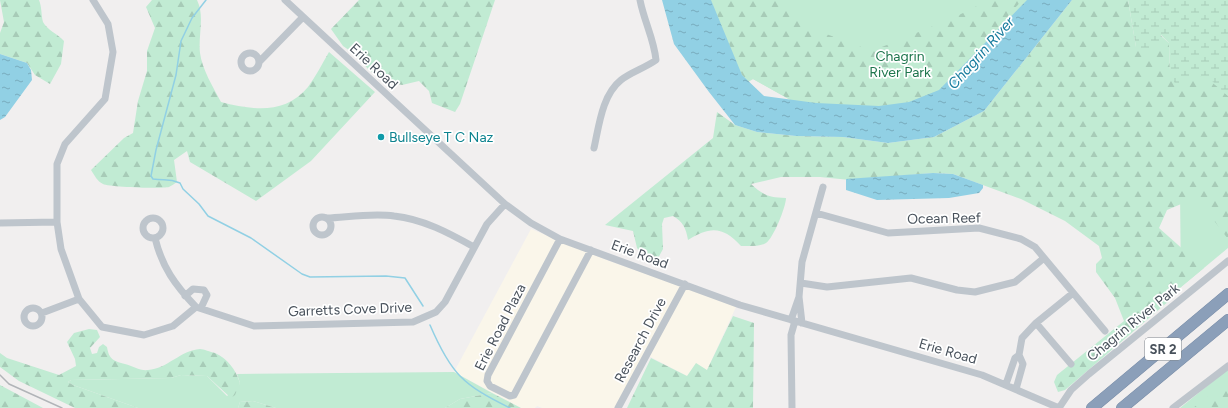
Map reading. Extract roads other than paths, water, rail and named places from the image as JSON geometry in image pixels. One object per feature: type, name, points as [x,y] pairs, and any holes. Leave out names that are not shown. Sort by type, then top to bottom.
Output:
[{"type":"highway","name":"SR 2","points":[[1095,406],[1228,294]]},
{"type":"highway","name":"SR 2","points":[[1122,408],[1228,320]]},
{"type":"street","points":[[93,0],[108,24],[113,52],[105,99],[65,144],[57,164],[57,222],[61,249],[79,299],[102,327],[144,335],[173,326],[198,307],[207,295],[204,290],[193,289],[185,296]]},
{"type":"street","name":"Erie Road","points":[[285,0],[505,204],[531,223],[560,239],[740,305],[958,367],[1006,384],[1059,408]]},
{"type":"street","points":[[594,148],[602,114],[612,89],[622,79],[646,68],[656,60],[655,45],[642,11],[640,0]]},
{"type":"street","points":[[260,61],[303,17]]},
{"type":"street","points":[[792,408],[791,335],[796,321],[804,250],[823,187]]},
{"type":"street","name":"Garretts Cove Drive","points":[[198,307],[254,326],[413,322],[436,312],[445,302],[487,224],[505,204]]},
{"type":"street","name":"Ocean Reef","points":[[816,213],[888,233],[979,228],[1029,242],[1105,331]]},
{"type":"street","points":[[326,218],[393,215],[404,217],[438,227],[474,247]]},
{"type":"street","points":[[0,223],[57,222]]},
{"type":"street","points":[[156,238],[158,249],[171,278],[185,296],[198,307]]},
{"type":"street","name":"Erie Road Plaza","points":[[560,239],[486,381],[490,386],[510,396],[514,395],[591,250]]},
{"type":"street","points":[[800,283],[827,287],[911,278],[957,290],[975,292],[1014,282],[1044,258]]},
{"type":"street","name":"Chagrin River Park","points":[[1059,408],[1072,390],[1089,374],[1228,261]]},
{"type":"street","name":"Research Drive","points":[[618,408],[686,284]]},
{"type":"street","points":[[1016,389],[1023,364],[1019,355],[1022,338],[1036,323],[1073,293]]},
{"type":"street","points":[[796,321],[799,296]]},
{"type":"street","points":[[42,313],[79,299]]},
{"type":"street","points":[[1036,323],[1071,364]]},
{"type":"street","points":[[1006,384],[1015,358],[1019,355]]},
{"type":"street","points":[[1174,408],[1228,366]]},
{"type":"water","name":"Chagrin River","points":[[662,0],[711,0],[742,75],[764,96],[816,103],[879,106],[909,102],[939,90],[1027,0],[1072,0],[984,111],[934,137],[888,143],[843,137],[796,136],[757,132],[735,125],[674,44]]},
{"type":"water","points":[[0,54],[27,63],[31,70],[32,80],[5,117],[0,120]]},
{"type":"water","points":[[933,173],[953,174],[983,185],[983,188],[979,193],[949,198],[877,200],[846,190],[846,179]]},
{"type":"waterway","points":[[206,0],[192,18],[181,41],[176,75],[156,150],[151,176],[153,179],[176,181],[180,183],[183,189],[199,204],[208,216],[251,238],[302,274],[310,277],[386,276],[405,278],[423,306]]},
{"type":"waterway","points":[[430,325],[452,367],[460,376],[470,385],[510,408]]},
{"type":"railway","points":[[0,375],[9,384],[62,408]]},
{"type":"place","name":"Bullseye T C Naz","points":[[381,137]]}]
